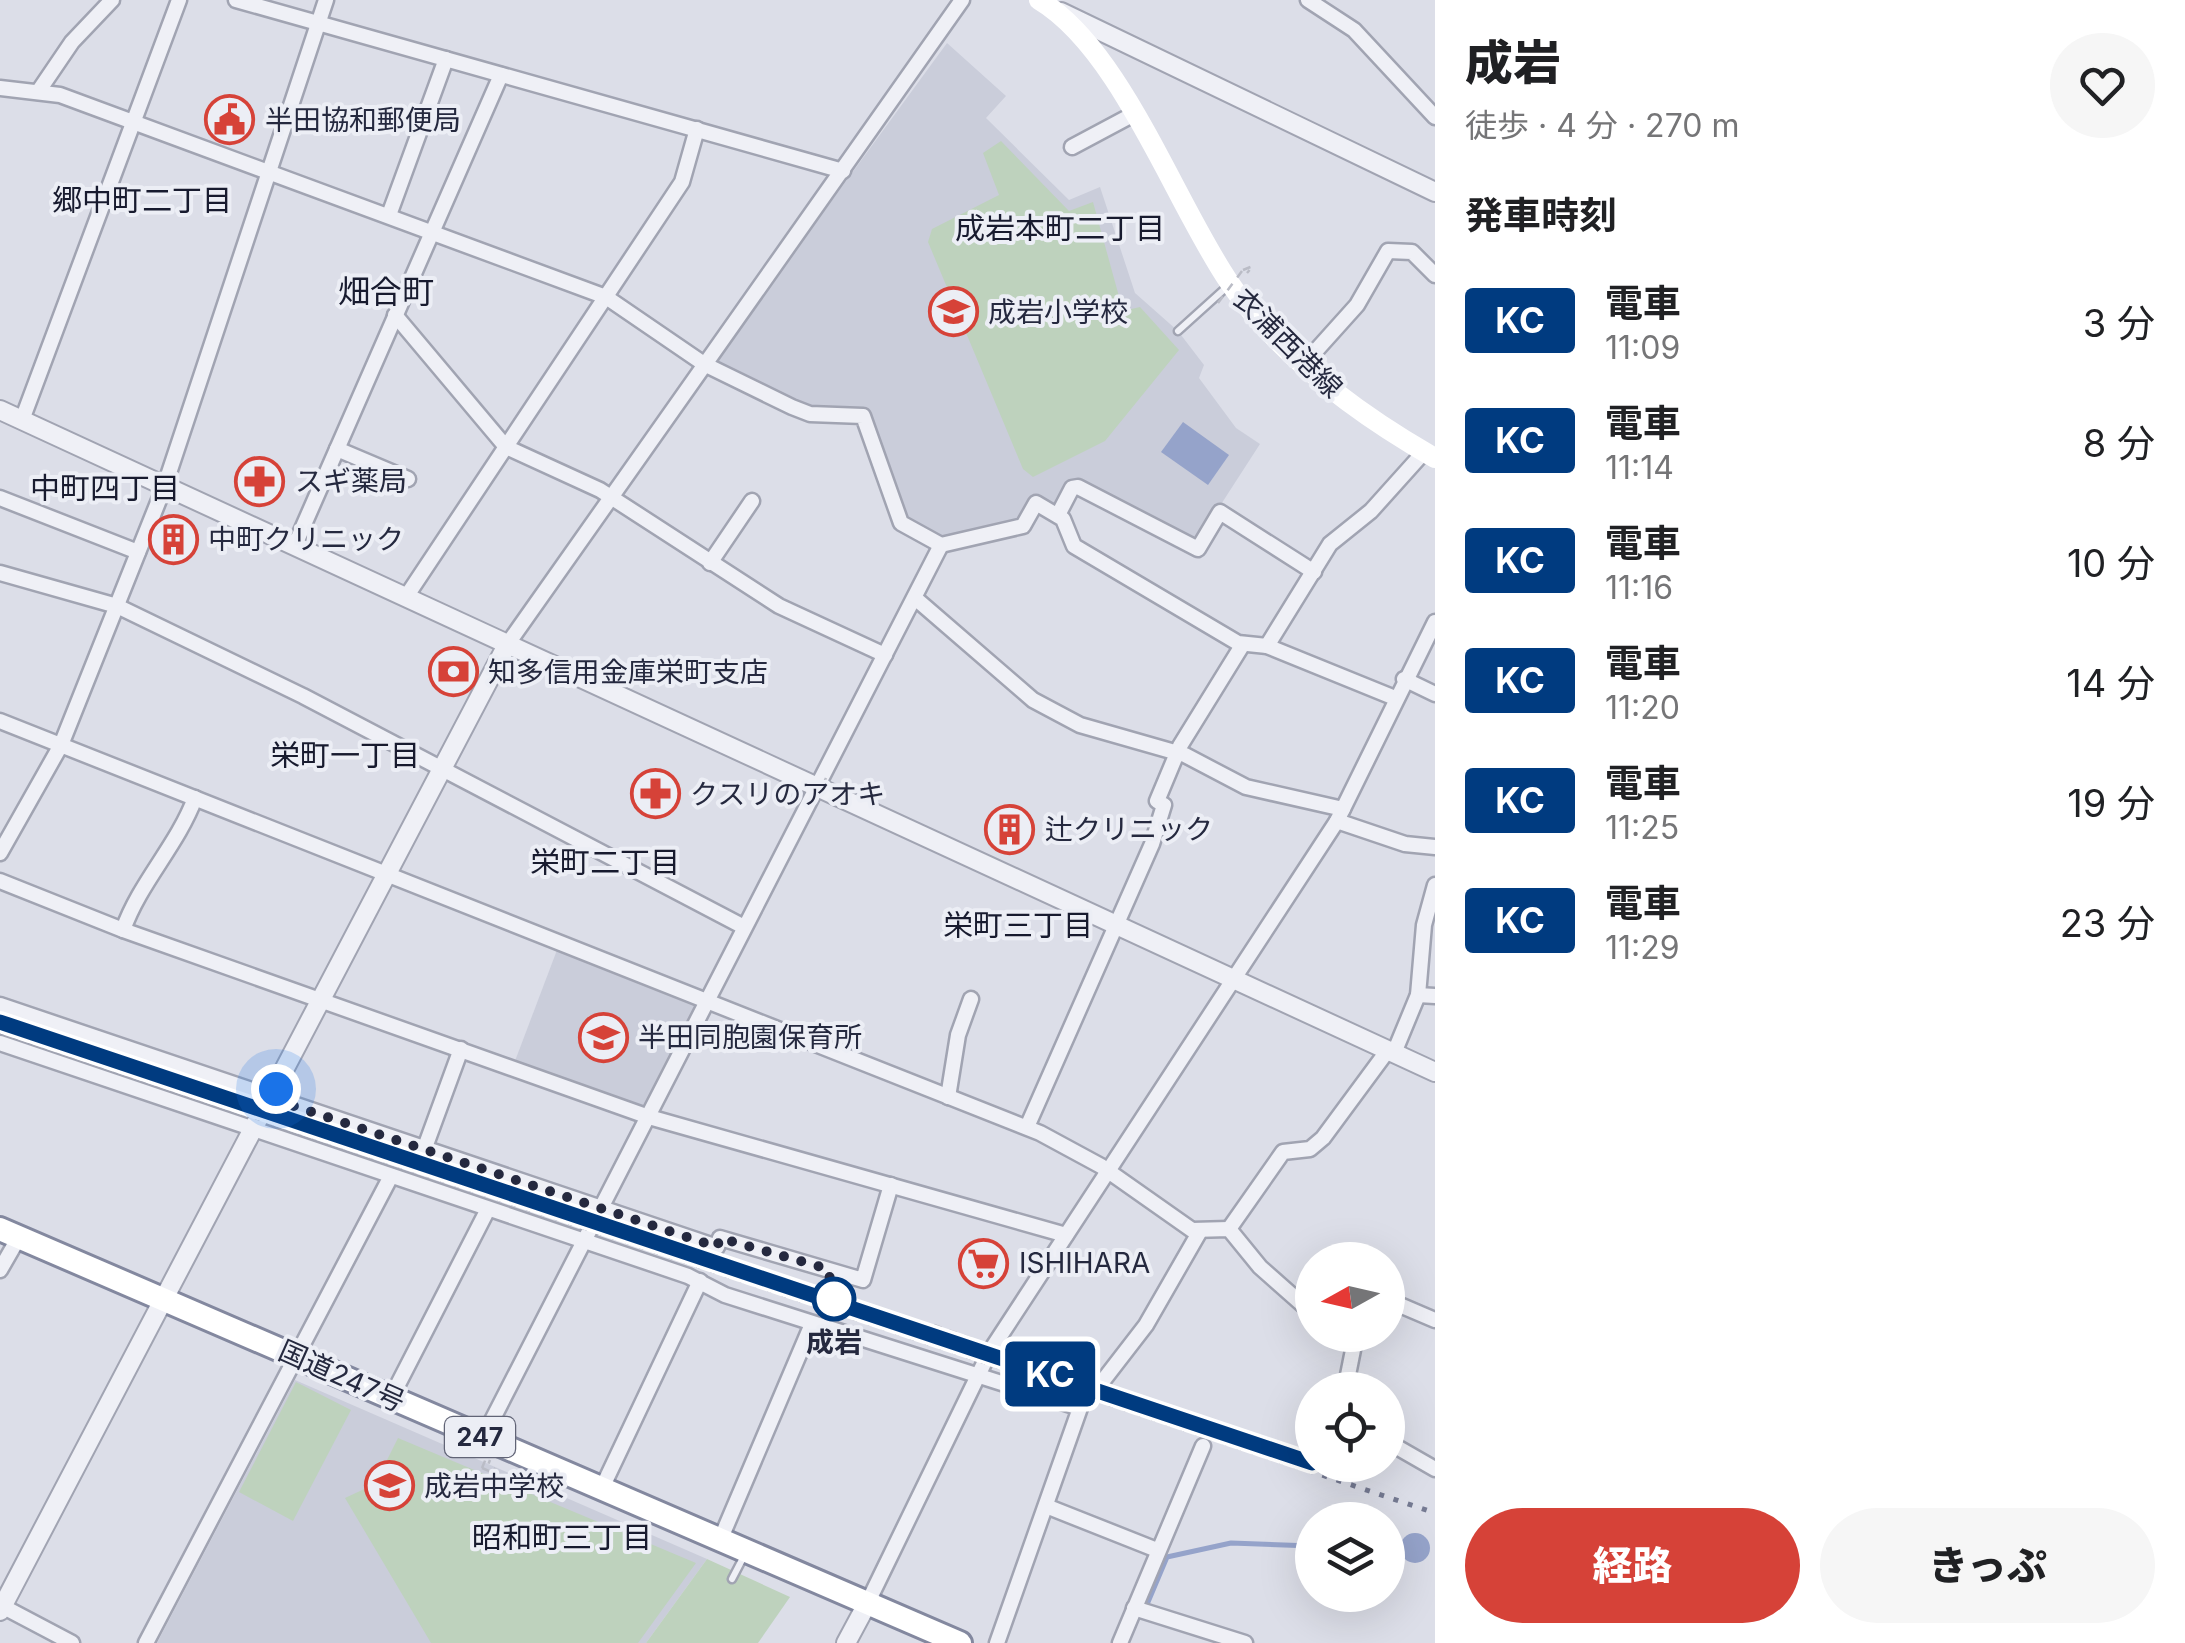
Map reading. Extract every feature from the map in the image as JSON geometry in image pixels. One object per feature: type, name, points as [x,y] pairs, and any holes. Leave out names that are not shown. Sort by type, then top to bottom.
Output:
[{"type":"highway","name":"国道247号","points":[[9,1233],[391,1398],[491,1433],[602,1488],[960,1643]]},
{"type":"main road","name":"衣浦西港線","points":[[1045,4],[1102,63],[1238,278],[1304,364],[1345,401],[1429,455]]},
{"type":"street","points":[[38,92],[72,42],[112,0]]},
{"type":"street","points":[[22,420],[179,0]]},
{"type":"street","points":[[236,0],[697,128],[846,174]]},
{"type":"street","points":[[0,854],[61,745],[165,485],[326,0]]},
{"type":"street","points":[[72,1643],[1,1608],[508,645],[704,364],[717,352],[846,174],[962,0]]},
{"type":"street","points":[[1308,0],[1354,30],[1435,117]]},
{"type":"street","points":[[1045,4],[1435,192]]},
{"type":"street","points":[[1102,63],[1101,50],[1107,43],[1119,41]]},
{"type":"street","points":[[389,215],[446,59]]},
{"type":"street","points":[[295,544],[501,75]]},
{"type":"street","points":[[0,88],[38,92],[134,122],[606,296],[704,364],[810,414],[863,416],[902,523],[941,545],[1023,526],[1036,504],[1058,515],[1074,546],[1243,644],[1267,646],[1395,698]]},
{"type":"street","points":[[1072,147],[1132,115]]},
{"type":"street","points":[[406,597],[682,182],[697,128]]},
{"type":"street","points":[[1304,364],[1357,305],[1388,251],[1412,252],[1435,275]]},
{"type":"street","points":[[395,315],[506,447],[609,497],[789,611],[886,655]]},
{"type":"street","points":[[0,410],[1435,1072]]},
{"type":"street","points":[[337,449],[408,479]]},
{"type":"street","points":[[1267,646],[1330,544],[1429,455]]},
{"type":"street","points":[[1058,515],[1072,488],[1078,487],[1198,548],[1220,512],[1314,572]]},
{"type":"street","points":[[0,498],[138,552]]},
{"type":"street","points":[[710,563],[752,500]]},
{"type":"street","points":[[491,1433],[744,927],[820,788],[941,545]]},
{"type":"street","points":[[0,573],[117,606],[444,769],[744,927]]},
{"type":"street","points":[[915,598],[1033,700],[1109,736],[1177,752],[1246,787],[1340,815],[1405,844],[1435,847]]},
{"type":"street","points":[[846,1643],[976,1378],[1340,815],[1435,622]]},
{"type":"street","points":[[1027,1127],[1152,844],[1164,805],[1157,801],[1177,752],[1243,644]]},
{"type":"street","points":[[1404,679],[1435,694]]},
{"type":"street","points":[[0,721],[1027,1127],[1110,1173],[1192,1230],[1200,1231],[1229,1228],[1283,1152],[1310,1149],[1323,1138],[1391,1051],[1418,995],[1424,925],[1435,885]]},
{"type":"street","points":[[123,930],[133,902],[183,830],[195,798]]},
{"type":"street","points":[[0,880],[123,930],[650,1117],[1066,1235]]},
{"type":"street","points":[[1418,995],[1435,996]]},
{"type":"street","points":[[948,1097],[958,1035],[971,999]]},
{"type":"street","points":[[0,1005],[717,1247],[720,1238],[864,1280],[891,1185]]},
{"type":"street","points":[[0,1043],[700,1281],[725,1295],[1080,1408],[997,1643]]},
{"type":"street","points":[[424,1150],[461,1050]]},
{"type":"street","points":[[146,1643],[391,1176]]},
{"type":"street","points":[[391,1398],[488,1208]]},
{"type":"street","points":[[1229,1228],[1260,1267],[1295,1298]]},
{"type":"street","points":[[1102,1382],[1146,1325],[1200,1231]]},
{"type":"street","points":[[0,1270],[9,1233]]},
{"type":"street","points":[[602,1488],[700,1281]]},
{"type":"street","points":[[1405,1307],[1435,1320]]},
{"type":"street","points":[[720,1538],[812,1324]]},
{"type":"street","points":[[1120,1643],[1203,1446]]},
{"type":"street","points":[[1405,1452],[1435,1469]]},
{"type":"street","points":[[1046,1506],[1158,1550]]},
{"type":"street","points":[[1134,1608],[1245,1643]]},
{"type":"lane","points":[[1178,331],[1238,278]]},
{"type":"lane","points":[[732,1579],[747,1550]]},
{"type":"path","points":[[1218,303],[1238,278]]},
{"type":"path","points":[[934,1325],[985,1343]]},
{"type":"path","points":[[488,1466],[498,1471],[496,1474],[482,1468],[491,1433]]},
{"type":"shaded area","name":"成岩小学校","points":[[947,43],[1006,96],[986,118],[1069,200],[1100,187],[1135,293],[1178,331],[1204,365],[1199,378],[1236,428],[1260,444],[1196,543],[1079,483],[1054,509],[1036,500],[1018,523],[943,540],[905,519],[865,409],[846,414],[813,410],[713,363]]},
{"type":"shaded area","name":"半田同胞園保育所","points":[[557,950],[694,1004],[696,1012],[645,1105],[638,1107],[515,1061]]},
{"type":"shaded area","name":"成岩中学校","points":[[295,1380],[707,1559],[646,1643],[157,1643]]},
{"type":"green space","points":[[1001,141],[1069,211],[1093,202],[1123,311],[1140,307],[1179,350],[1105,441],[1033,477],[1023,469],[928,242],[932,229],[999,195],[983,153]]},
{"type":"green space","points":[[296,1382],[351,1410],[293,1521],[239,1492]]},
{"type":"green space","points":[[398,1438],[696,1563],[638,1643],[431,1643],[345,1498],[375,1484]]},
{"type":"green space","points":[[707,1559],[790,1597],[758,1643],[646,1643]]},
{"type":"water","points":[[1183,422],[1229,455],[1208,485],[1161,452]]},
{"type":"water","points":[[1421,1534],[1429,1542],[1426,1559],[1415,1563],[1405,1560],[1405,1536]]},
{"type":"waterway","points":[[1148,1602],[1167,1557],[1231,1543],[1295,1545]]},
{"type":"railway","points":[[0,1031],[1435,1513]]},
{"type":"train","name":"KC","points":[[0,1022],[834,1299],[1295,1457]]},
{"type":"place","name":"半田協和郵便局","points":[[230,120]]},
{"type":"place","name":"成岩小学校","points":[[953,312]]},
{"type":"place","name":"スギ薬局","points":[[260,481]]},
{"type":"place","name":"中町クリニック","points":[[173,539]]},
{"type":"place","name":"知多信用金庫栄町支店","points":[[453,672]]},
{"type":"place","name":"クスリのアオキ","points":[[655,794]]},
{"type":"place","name":"辻クリニック","points":[[1010,829]]},
{"type":"place","name":"半田同胞園保育所","points":[[603,1037]]},
{"type":"place","name":"ISHIHARA","points":[[984,1263]]},
{"type":"place","name":"成岩","points":[[834,1299]]},
{"type":"place","name":"成岩中学校","points":[[389,1486]]},
{"type":"district","name":"郷中町二丁目","points":[[142,201]]},
{"type":"district","name":"成岩本町二丁目","points":[[1060,229]]},
{"type":"district","name":"畑合町","points":[[386,292]]},
{"type":"district","name":"中町四丁目","points":[[105,489]]},
{"type":"district","name":"栄町一丁目","points":[[345,756]]},
{"type":"district","name":"栄町二丁目","points":[[605,863]]},
{"type":"district","name":"栄町三丁目","points":[[1018,926]]},
{"type":"district","name":"昭和町三丁目","points":[[562,1538]]},
{"type":"route","points":[[276,1089],[270,1098],[602,1210],[717,1247],[720,1238],[828,1269],[834,1299]]}]
